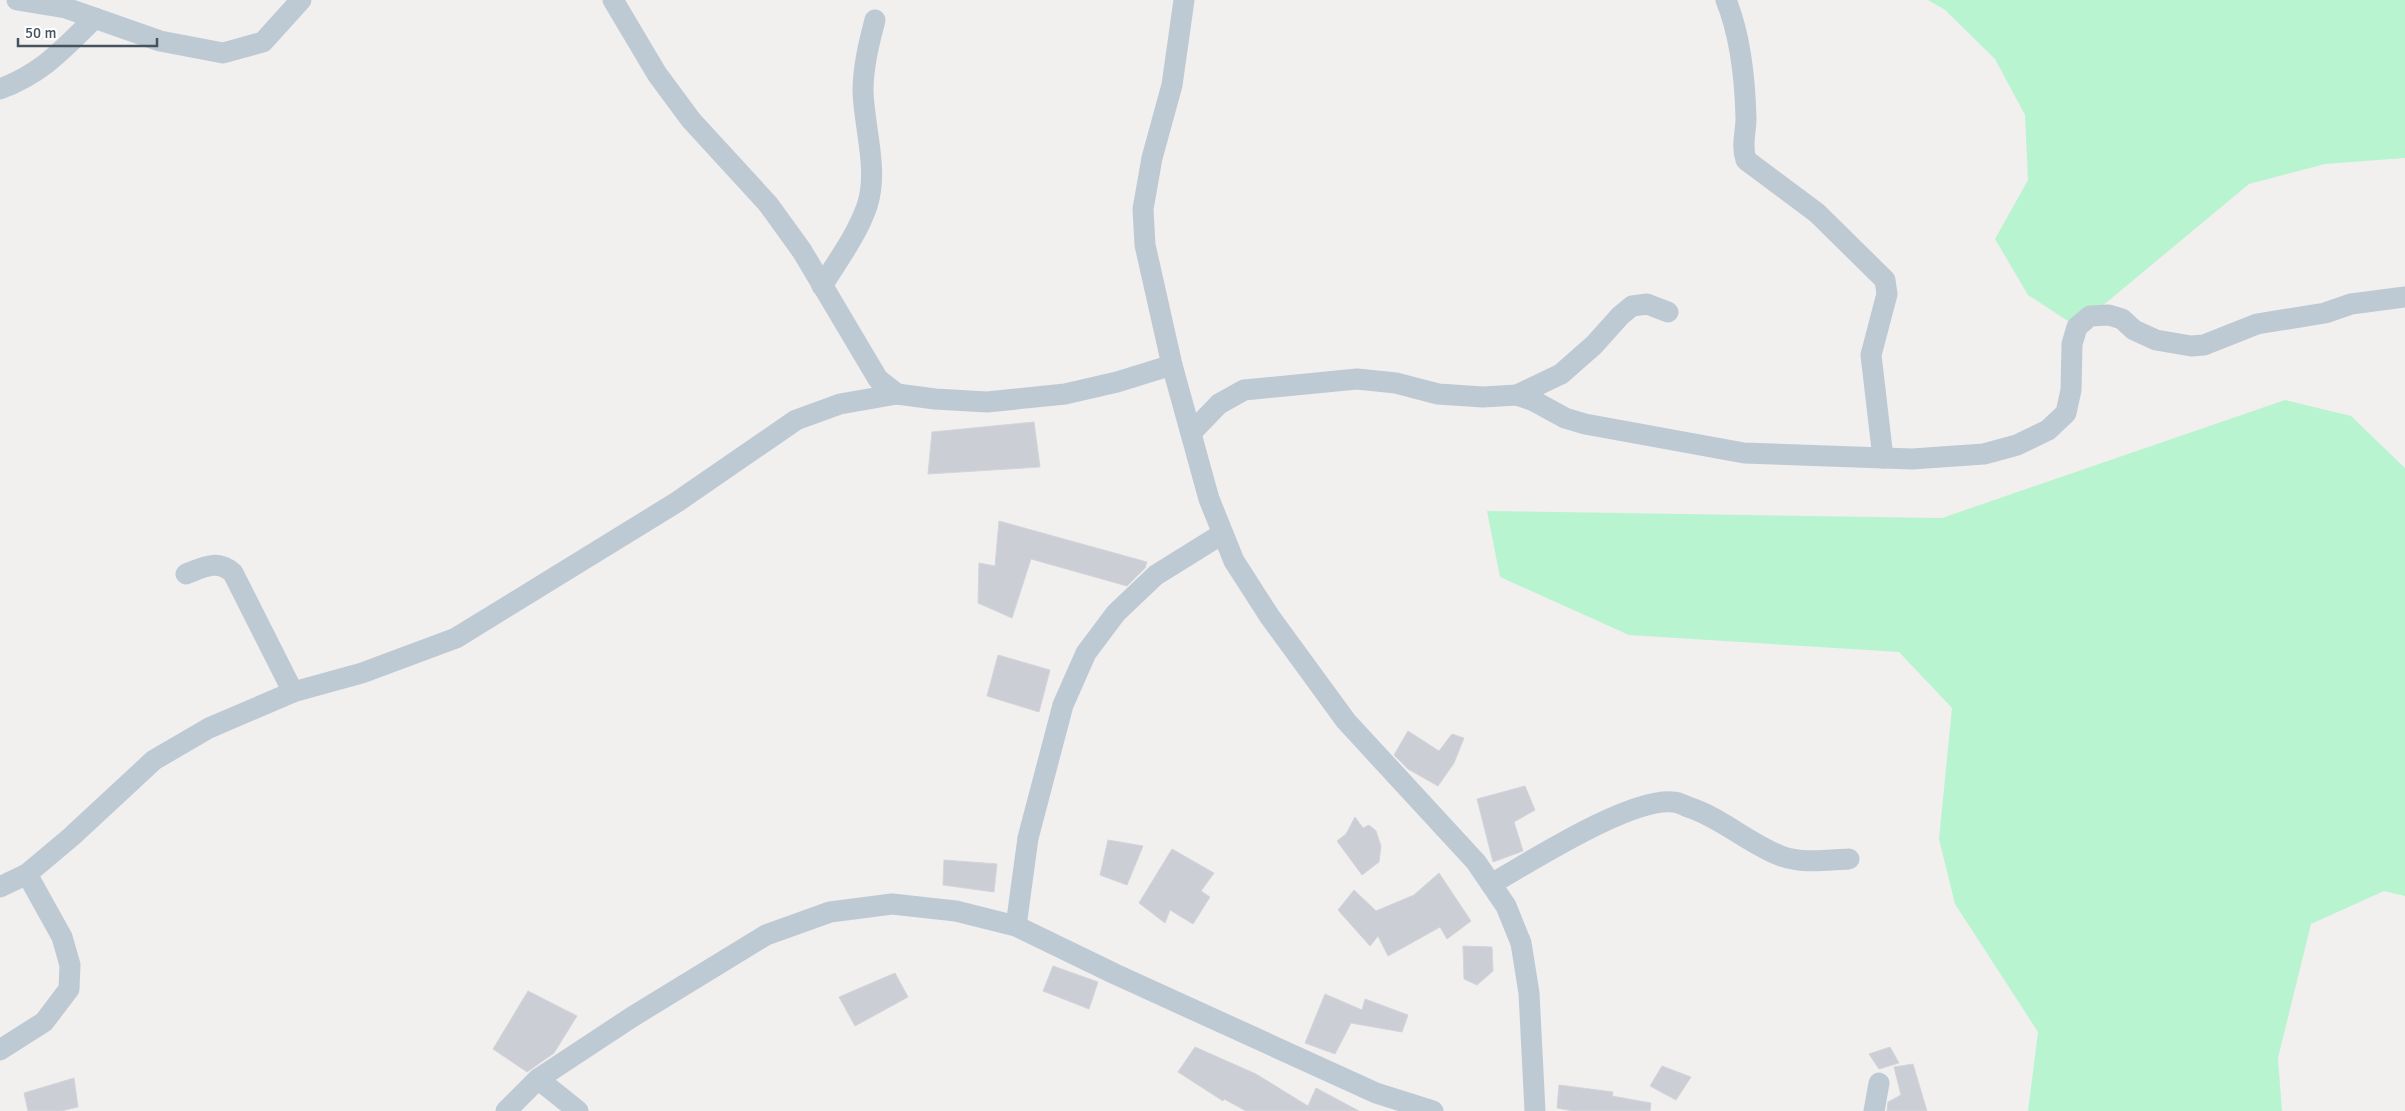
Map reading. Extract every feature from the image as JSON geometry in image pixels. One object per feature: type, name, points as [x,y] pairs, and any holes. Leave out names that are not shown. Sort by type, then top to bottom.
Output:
[{"type":"street","points":[[17,0],[66,8],[160,41],[224,53],[263,42],[301,0]]},
{"type":"street","points":[[613,0],[657,74],[691,120],[768,204],[802,251],[878,379],[897,394]]},
{"type":"street","points":[[1184,0],[1172,85],[1152,158],[1143,209],[1145,245],[1172,365],[1209,498],[1234,561],[1270,617],[1346,722],[1476,862],[1506,906],[1521,943],[1529,993],[1535,1111]]},
{"type":"street","points":[[1726,0],[1734,19],[1742,60],[1746,119],[1743,149],[1746,160],[1816,213],[1885,280],[1887,294],[1871,355],[1883,458]]},
{"type":"street","points":[[0,89],[24,80],[45,67],[95,18]]},
{"type":"street","points":[[822,286],[852,240],[867,204],[871,172],[863,90],[866,56],[875,20]]},
{"type":"street","points":[[1517,395],[1534,401],[1565,418],[1585,424],[1744,453],[1912,459],[1984,454],[2017,445],[2048,430],[2066,413],[2071,390],[2072,344],[2077,327],[2090,316],[2109,315],[2122,319],[2134,330],[2156,340],[2190,346],[2204,345],[2257,324],[2326,312],[2351,304],[2405,297]]},
{"type":"street","points":[[1191,433],[1218,404],[1244,390],[1267,387],[1356,379],[1396,383],[1438,394],[1483,397],[1517,395],[1561,374],[1594,345],[1620,316],[1632,306],[1647,304],[1668,312]]},
{"type":"street","points":[[0,887],[26,874],[71,838],[154,760],[209,728],[293,692],[362,673],[456,638],[677,502],[796,420],[840,404],[897,394],[935,399],[986,402],[1065,394],[1117,382],[1172,365]]},
{"type":"street","points":[[1016,926],[1030,830],[1063,705],[1086,653],[1116,613],[1156,575],[1222,534]]},
{"type":"street","points":[[186,574],[211,564],[226,566],[233,573],[293,692]]},
{"type":"street","points":[[1491,884],[1596,826],[1643,805],[1673,802],[1709,814],[1748,839],[1781,856],[1803,861],[1849,859]]},
{"type":"street","points":[[0,1050],[44,1022],[69,990],[70,965],[62,937],[26,874]]},
{"type":"street","points":[[506,1111],[538,1079],[632,1017],[766,934],[830,912],[892,904],[956,912],[1016,926],[1115,974],[1376,1093],[1433,1111]]},
{"type":"street","points":[[538,1079],[578,1111]]},
{"type":"street","points":[[1874,1111],[1879,1083]]},
{"type":"green space","points":[[1928,0],[2405,0],[2405,158],[2325,164],[2249,184],[2077,327],[2028,295],[1995,239],[2028,180],[2025,115],[1995,59],[1945,10]]},
{"type":"green space","points":[[2285,400],[2351,416],[2405,468],[2405,896],[2384,891],[2311,924],[2278,1058],[2282,1111],[2028,1111],[2038,1032],[1955,904],[1939,839],[1952,708],[1899,652],[1629,635],[1500,577],[1487,511],[1942,518]]},
{"type":"building","points":[[1034,422],[1040,467],[928,474],[932,432]]},
{"type":"building","points":[[999,521],[1147,562],[1145,568],[1127,586],[1031,559],[1012,618],[978,603],[979,563],[995,566]]},
{"type":"building","points":[[998,655],[1050,670],[1039,712],[987,696]]},
{"type":"building","points":[[1408,731],[1439,751],[1452,734],[1464,738],[1454,763],[1438,786],[1408,769],[1394,755]]},
{"type":"building","points":[[1525,786],[1535,810],[1514,822],[1523,851],[1493,862],[1477,799]]},
{"type":"building","points":[[1355,817],[1363,828],[1369,825],[1376,831],[1381,846],[1379,862],[1362,875],[1337,841],[1346,834]]},
{"type":"building","points":[[1108,840],[1143,846],[1127,885],[1100,875]]},
{"type":"building","points":[[1172,849],[1214,873],[1201,891],[1210,897],[1193,924],[1170,910],[1165,923],[1139,903]]},
{"type":"building","points":[[944,860],[997,864],[994,892],[943,885]]},
{"type":"building","points":[[1439,873],[1471,921],[1447,939],[1440,927],[1388,956],[1378,936],[1370,946],[1338,910],[1354,890],[1376,911],[1414,895]]},
{"type":"building","points":[[1463,946],[1492,947],[1493,971],[1477,985],[1464,979]]},
{"type":"building","points":[[1053,966],[1098,982],[1089,1009],[1043,991]]},
{"type":"building","points":[[895,973],[908,997],[855,1026],[839,997]]},
{"type":"building","points":[[528,991],[577,1016],[554,1053],[527,1072],[493,1049]]},
{"type":"building","points":[[1325,994],[1362,1010],[1365,999],[1408,1015],[1402,1032],[1351,1023],[1335,1054],[1305,1043]]},
{"type":"building","points":[[1195,1047],[1256,1074],[1308,1106],[1316,1088],[1359,1111],[1246,1111],[1224,1099],[1223,1101],[1178,1072]]},
{"type":"building","points":[[1890,1047],[1899,1063],[1879,1069],[1869,1054]]},
{"type":"building","points":[[1913,1064],[1927,1111],[1887,1111],[1888,1102],[1901,1095],[1894,1067]]},
{"type":"building","points":[[1662,1066],[1691,1077],[1676,1100],[1650,1086]]},
{"type":"building","points":[[74,1078],[78,1107],[61,1111],[28,1111],[24,1093]]},
{"type":"building","points":[[1559,1085],[1613,1092],[1612,1096],[1651,1103],[1650,1111],[1573,1111],[1557,1108]]}]
